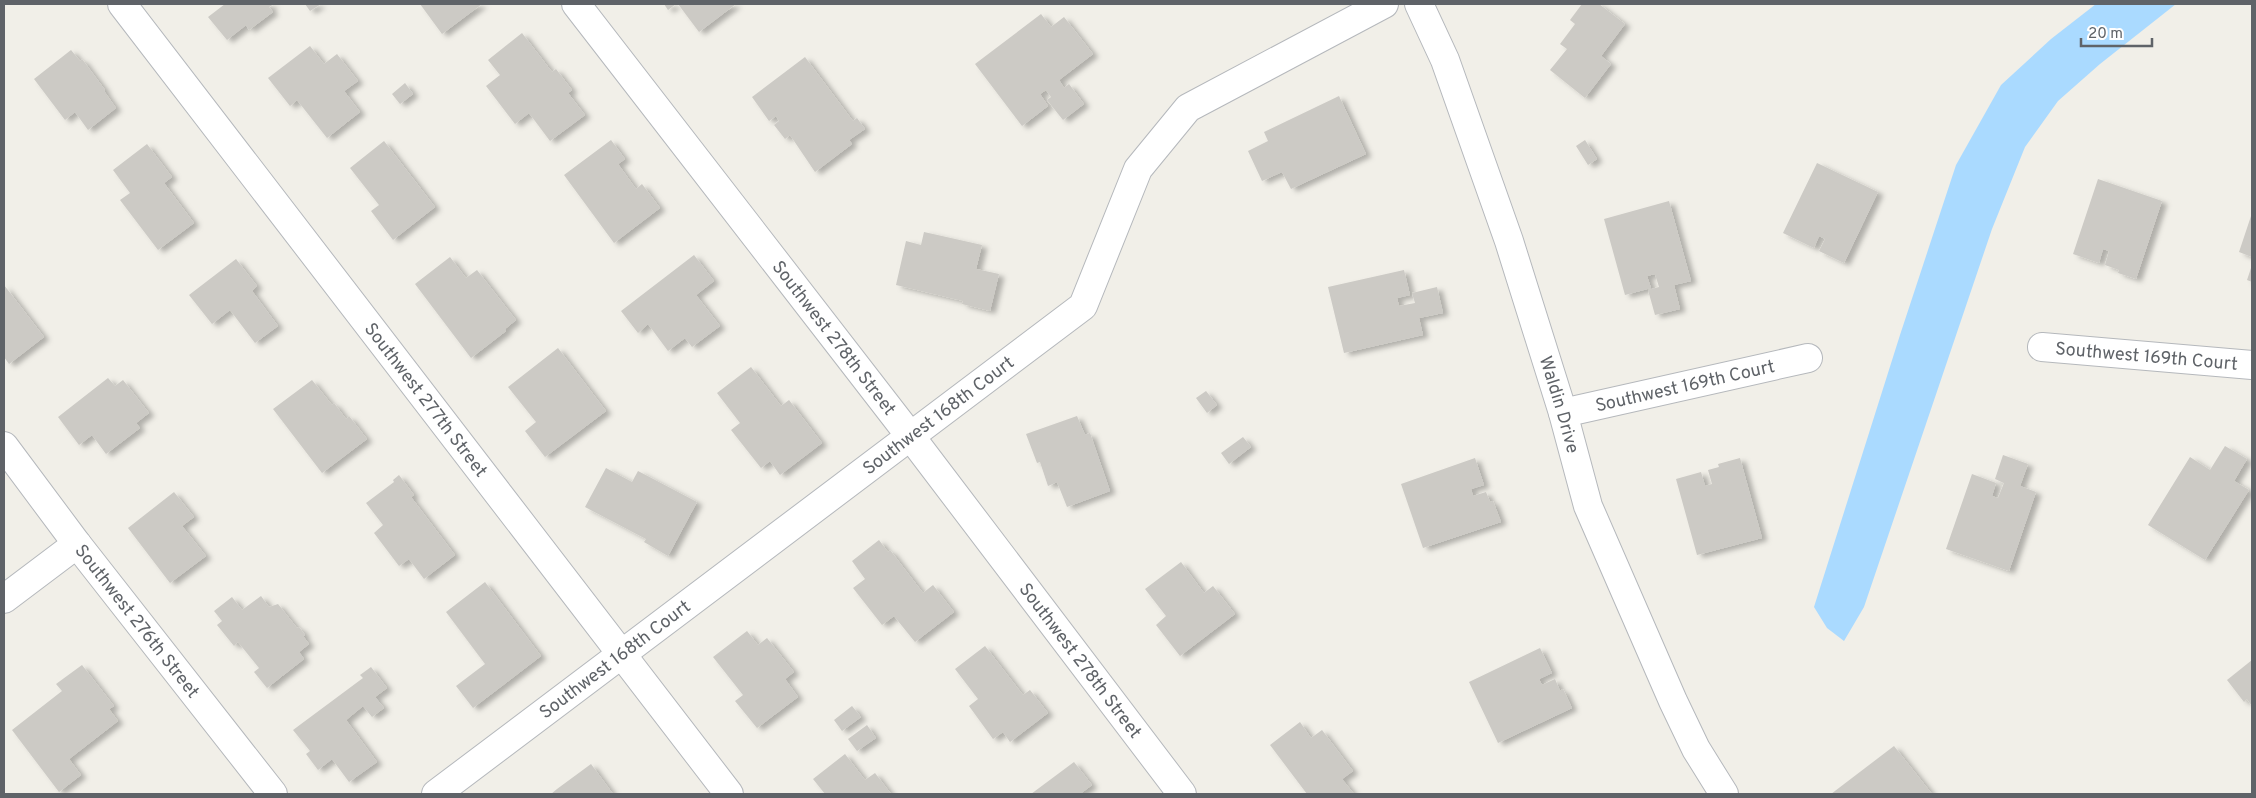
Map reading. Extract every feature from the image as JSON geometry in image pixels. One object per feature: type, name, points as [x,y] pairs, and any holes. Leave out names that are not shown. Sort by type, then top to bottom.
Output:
[{"type":"street","name":"Southwest 277th Street","points":[[122,4],[729,794]]},
{"type":"street","name":"Southwest 278th Street","points":[[576,4],[911,437],[1182,794]]},
{"type":"street","name":"Southwest 168th Court","points":[[436,794],[1083,306],[1138,169],[1188,108],[1384,4]]},
{"type":"street","name":"Waldin Drive","points":[[1419,4],[1445,60],[1499,214],[1562,413],[1588,506],[1673,701],[1696,749],[1724,794]]},
{"type":"street","name":"Southwest 169th Court","points":[[2042,347],[2252,364]]},
{"type":"street","name":"Southwest 169th Court","points":[[1562,413],[1808,358]]},
{"type":"street","name":"Southwest 276th Street","points":[[4,446],[77,544],[273,794]]},
{"type":"street","points":[[4,599],[77,544]]},
{"type":"water","points":[[2096,4],[2176,4],[2100,64],[2058,101],[2025,147],[1992,229],[1864,607],[1844,641],[1827,628],[1814,607],[1956,165],[2001,85],[2051,39]]},
{"type":"building","points":[[225,4],[274,4],[269,7],[273,12],[249,30],[246,25],[227,40],[208,17]]},
{"type":"building","points":[[305,4],[321,4],[310,11]]},
{"type":"building","points":[[420,4],[482,4],[442,34]]},
{"type":"building","points":[[664,4],[676,4],[668,10]]},
{"type":"building","points":[[678,4],[736,4],[699,32]]},
{"type":"building","points":[[1582,4],[1599,4],[1625,24],[1601,56],[1611,64],[1585,98],[1550,70],[1567,49],[1560,44],[1575,24],[1570,20]]},
{"type":"building","points":[[1041,14],[1051,27],[1064,17],[1093,54],[1059,80],[1064,88],[1069,84],[1084,104],[1063,120],[1047,100],[1051,97],[1046,90],[1040,94],[1048,106],[1022,126],[975,64]]},
{"type":"building","points":[[522,33],[552,72],[556,69],[572,90],[568,93],[585,115],[550,141],[529,113],[515,124],[486,86],[500,75],[488,60]]},
{"type":"building","points":[[310,46],[324,64],[337,54],[358,81],[344,91],[360,112],[327,138],[297,100],[290,106],[268,78]]},
{"type":"building","points":[[71,50],[80,61],[82,59],[116,108],[88,130],[75,112],[65,120],[34,79]]},
{"type":"building","points":[[805,57],[853,121],[857,118],[865,129],[849,140],[852,144],[815,172],[790,135],[785,139],[774,125],[779,121],[776,116],[769,121],[752,97]]},
{"type":"building","points":[[405,83],[413,94],[400,104],[392,94]]},
{"type":"building","points":[[1339,96],[1366,154],[1291,189],[1282,172],[1262,181],[1248,151],[1268,141],[1264,132]]},
{"type":"building","points":[[611,140],[625,159],[618,164],[636,189],[642,184],[660,208],[614,243],[564,175]]},
{"type":"building","points":[[1585,140],[1597,159],[1588,165],[1576,146]]},
{"type":"building","points":[[384,141],[435,207],[393,240],[371,211],[379,205],[350,168]]},
{"type":"building","points":[[147,144],[172,177],[164,183],[194,223],[158,250],[120,200],[130,193],[113,170]]},
{"type":"building","points":[[1817,163],[1878,192],[1844,263],[1819,251],[1825,239],[1819,236],[1814,248],[1783,233]]},
{"type":"building","points":[[2098,179],[2162,201],[2136,279],[2118,273],[2119,270],[2105,265],[2109,251],[2103,249],[2099,263],[2073,254]]},
{"type":"building","points":[[1669,201],[1691,281],[1674,285],[1680,309],[1655,315],[1648,290],[1659,287],[1655,274],[1647,276],[1651,288],[1625,295],[1604,219]]},
{"type":"building","points":[[2252,213],[2252,257],[2239,252]]},
{"type":"building","points":[[924,232],[982,245],[976,269],[999,274],[990,311],[962,304],[963,301],[896,285],[906,241],[921,245]]},
{"type":"building","points":[[694,255],[714,281],[696,295],[720,326],[692,347],[685,338],[668,351],[648,324],[638,333],[621,311]]},
{"type":"building","points":[[450,257],[466,278],[477,270],[516,320],[505,329],[506,331],[471,358],[415,284]]},
{"type":"building","points":[[236,259],[257,286],[252,291],[278,326],[255,343],[230,310],[212,324],[189,295]]},
{"type":"building","points":[[2252,265],[2252,282],[2247,280]]},
{"type":"building","points":[[1404,270],[1410,295],[1397,298],[1399,306],[1415,303],[1412,293],[1437,287],[1443,313],[1419,318],[1423,335],[1344,353],[1328,287]]},
{"type":"building","points":[[4,285],[44,337],[9,364],[4,357]]},
{"type":"building","points":[[558,348],[606,411],[545,457],[525,431],[536,422],[508,387]]},
{"type":"building","points":[[751,367],[781,406],[789,400],[822,443],[780,475],[770,461],[761,468],[731,430],[740,423],[717,393]]},
{"type":"building","points":[[108,378],[115,386],[123,380],[149,413],[136,423],[140,428],[106,454],[92,435],[79,445],[58,417]]},
{"type":"building","points":[[312,380],[346,419],[349,416],[367,439],[322,473],[273,409]]},
{"type":"building","points":[[1206,391],[1217,405],[1207,413],[1196,398]]},
{"type":"building","points":[[1077,416],[1085,435],[1090,433],[1110,491],[1067,507],[1057,482],[1048,486],[1040,462],[1037,463],[1026,434]]},
{"type":"building","points":[[1243,437],[1251,447],[1229,464],[1221,453]]},
{"type":"building","points":[[2225,446],[2247,459],[2234,481],[2249,490],[2205,560],[2148,525],[2190,457],[2210,470]]},
{"type":"building","points":[[2003,455],[2028,464],[2020,486],[2036,492],[2009,571],[1946,549],[1972,474],[1996,483],[1992,496],[1998,498],[2004,483],[1995,479]]},
{"type":"building","points":[[1475,458],[1484,485],[1471,489],[1473,496],[1486,492],[1490,502],[1493,501],[1501,522],[1423,548],[1401,484]]},
{"type":"building","points":[[1740,458],[1762,538],[1697,555],[1676,479],[1701,472],[1705,486],[1712,484],[1708,470],[1719,467],[1718,464]]},
{"type":"building","points":[[606,468],[632,482],[638,471],[697,502],[668,556],[644,542],[646,539],[585,507]]},
{"type":"building","points":[[399,475],[414,495],[411,497],[455,555],[424,579],[409,559],[399,566],[374,533],[383,525],[366,503],[394,482],[393,480]]},
{"type":"building","points":[[174,492],[194,517],[182,526],[206,556],[170,583],[128,528]]},
{"type":"building","points":[[879,540],[888,552],[890,550],[923,593],[933,585],[954,612],[915,642],[894,616],[882,625],[853,588],[865,579],[852,561]]},
{"type":"building","points":[[1181,562],[1204,593],[1213,586],[1235,614],[1180,656],[1156,625],[1166,616],[1145,589]]},
{"type":"building","points":[[485,582],[541,656],[473,708],[456,686],[485,664],[446,612]]},
{"type":"building","points":[[261,596],[269,607],[278,604],[297,628],[299,627],[309,644],[299,652],[304,659],[267,688],[254,672],[259,668],[238,642],[234,646],[217,625],[222,621],[214,611],[232,597],[242,610]]},
{"type":"building","points":[[747,631],[758,645],[767,638],[794,672],[785,679],[798,697],[757,728],[735,701],[743,695],[713,657]]},
{"type":"building","points":[[985,646],[1023,695],[1030,690],[1048,713],[1010,742],[1003,732],[993,739],[969,706],[978,699],[955,669]]},
{"type":"building","points":[[1540,648],[1552,673],[1539,679],[1542,685],[1555,679],[1560,691],[1563,689],[1572,708],[1498,743],[1469,682]]},
{"type":"building","points":[[2252,660],[2252,706],[2247,699],[2244,702],[2227,680]]},
{"type":"building","points":[[82,665],[114,706],[109,709],[118,721],[69,759],[81,775],[59,792],[12,730],[62,691],[56,684]]},
{"type":"building","points":[[371,667],[387,688],[375,697],[384,708],[372,717],[363,706],[346,720],[377,762],[349,782],[332,759],[318,770],[306,754],[310,751],[293,730],[363,678],[360,675]]},
{"type":"building","points":[[852,706],[861,717],[842,731],[834,720]]},
{"type":"building","points":[[1300,722],[1311,738],[1322,730],[1353,771],[1342,779],[1354,794],[1307,794],[1270,745]]},
{"type":"building","points":[[867,725],[876,738],[857,751],[848,739]]},
{"type":"building","points":[[1894,746],[1932,794],[1831,794]]},
{"type":"building","points":[[845,754],[865,780],[875,773],[891,794],[825,794],[813,779]]},
{"type":"building","points":[[1074,762],[1092,785],[1080,794],[1031,794]]},
{"type":"building","points":[[591,764],[613,794],[551,794],[557,789]]}]
